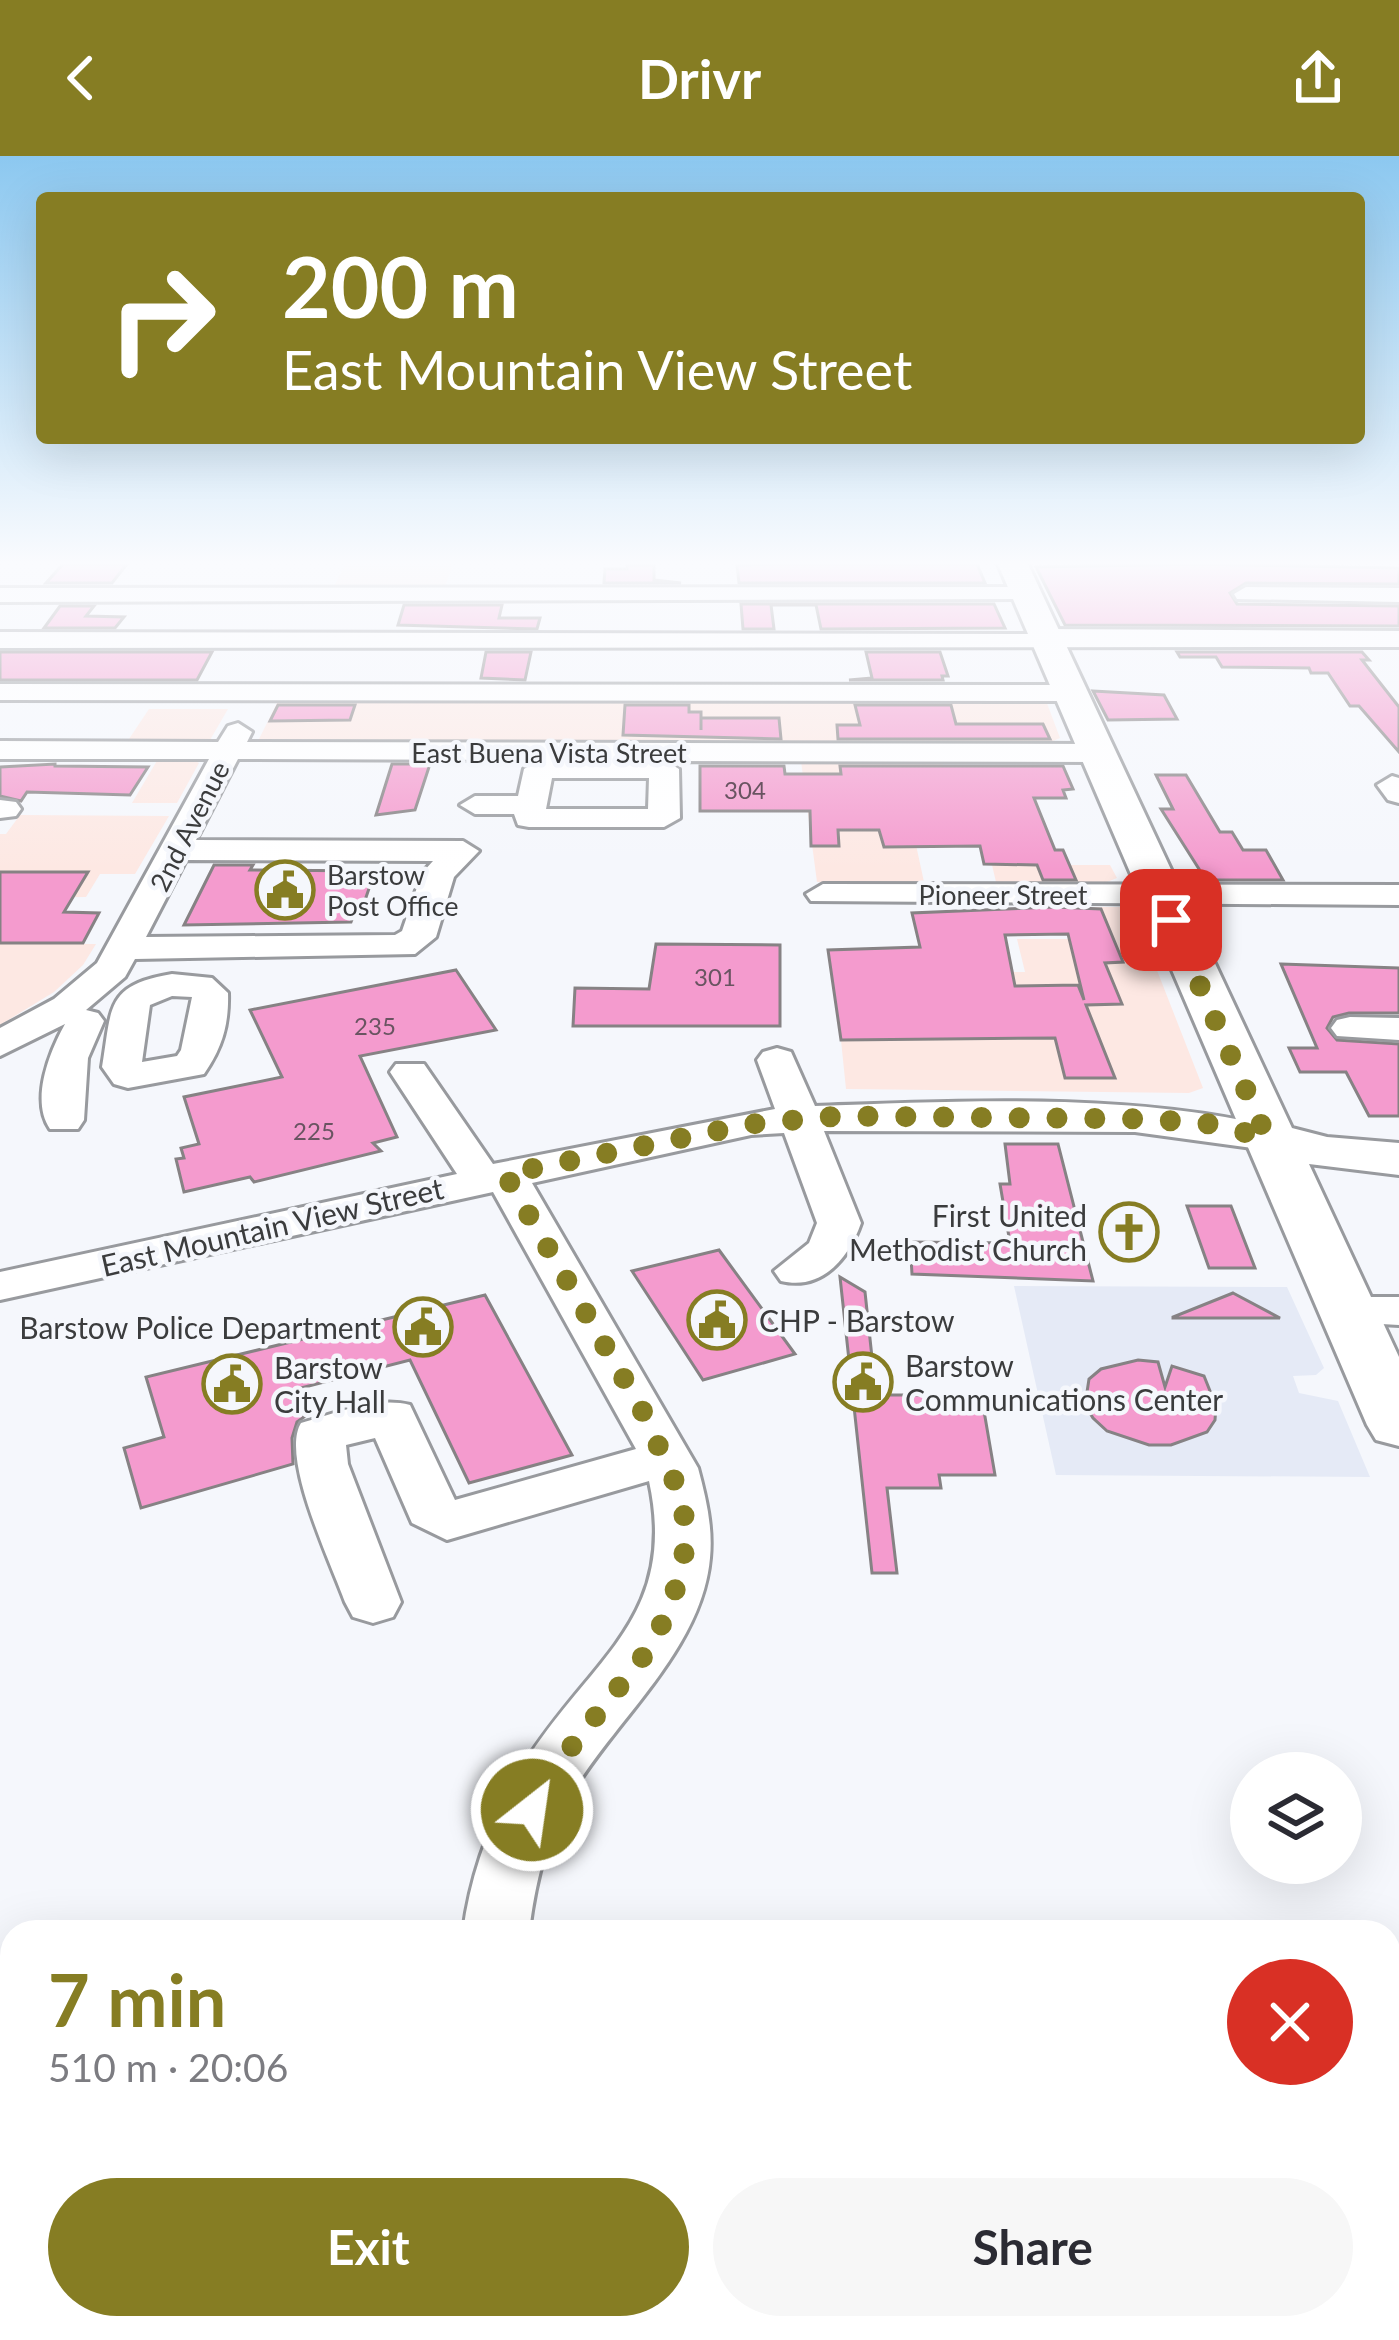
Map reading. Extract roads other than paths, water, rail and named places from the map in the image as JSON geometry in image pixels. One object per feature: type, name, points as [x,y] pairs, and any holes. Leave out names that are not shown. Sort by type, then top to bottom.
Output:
[{"type":"main road","points":[[1058,666],[1267,1138],[1372,1311],[1394,1401]]},
{"type":"main road","name":"East Mountain View Street","points":[[1267,1138],[1327,1153],[1399,1159]]},
{"type":"street","name":"2nd Avenue","points":[[0,1045],[68,1019],[125,948],[276,666]]},
{"type":"street","points":[[0,692],[1071,693]]},
{"type":"street","name":"East Buena Vista Street","points":[[0,750],[1098,753]]},
{"type":"street","points":[[138,786],[159,751]]},
{"type":"street","points":[[125,948],[391,948],[409,943],[461,841],[488,752]]},
{"type":"street","points":[[180,843],[461,841],[533,798],[539,769],[664,770],[664,818],[529,818],[533,798]]},
{"type":"street","name":"Pioneer Street","points":[[824,894],[1399,895]]},
{"type":"street","points":[[64,1120],[61,1082],[69,1048],[68,1019],[127,1022]]},
{"type":"street","points":[[1350,1028],[1399,1029]]},
{"type":"street","points":[[777,1060],[839,1223],[829,1250],[797,1271]]},
{"type":"street","points":[[410,1072],[494,1176],[667,1458],[684,1502],[684,1561],[669,1610],[649,1649],[550,1774],[515,1846],[499,1920]]},
{"type":"street","name":"East Mountain View Street","points":[[0,1286],[663,1139],[799,1118],[919,1134],[1148,1119],[1211,1124],[1267,1138]]},
{"type":"street","points":[[373,1602],[322,1464],[319,1435],[392,1417],[431,1510],[447,1521],[667,1458]]},
{"type":"place","name":"Barstow Post Office","points":[[285,890]]},
{"type":"place","name":"First United Methodist Church","points":[[1129,1232]]},
{"type":"place","name":"CHP - Barstow","points":[[717,1320]]},
{"type":"place","name":"Barstow Police Department","points":[[423,1327]]},
{"type":"place","name":"Barstow Communications Center","points":[[863,1382]]},
{"type":"place","name":"Barstow City Hall","points":[[232,1384]]}]
